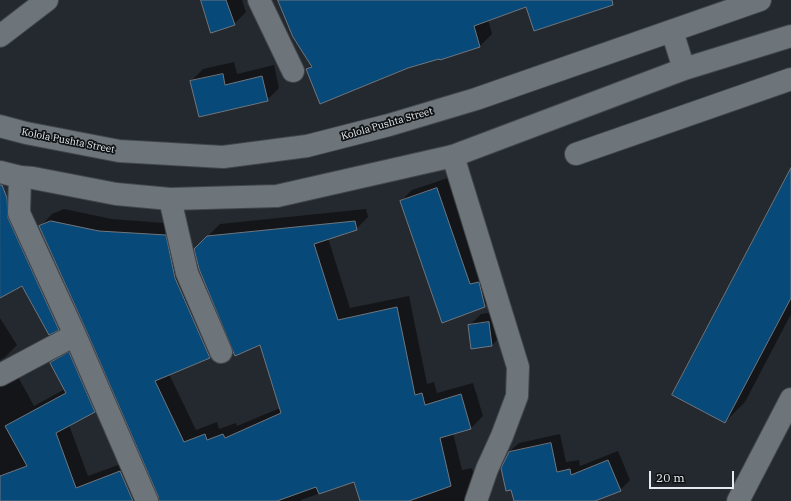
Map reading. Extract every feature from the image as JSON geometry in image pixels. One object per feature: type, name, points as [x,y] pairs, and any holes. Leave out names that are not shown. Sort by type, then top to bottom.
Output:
[{"type":"main road","points":[[0,36],[47,0]]},
{"type":"main road","points":[[259,0],[293,71]]},
{"type":"main road","name":"Kolola Pushta Street","points":[[0,126],[26,133],[119,151],[223,157],[306,146],[388,125],[476,99],[760,0]]},
{"type":"main road","points":[[672,31],[684,69]]},
{"type":"main road","points":[[147,501],[75,335],[19,213],[10,175],[116,194],[170,199],[277,196],[453,156],[684,69],[791,36]]},
{"type":"main road","points":[[576,154],[791,80]]},
{"type":"main road","points":[[453,156],[518,367],[517,396],[502,436],[487,469],[476,501]]},
{"type":"main road","points":[[170,199],[187,273],[221,352]]},
{"type":"main road","points":[[0,375],[75,335]]},
{"type":"main road","points":[[738,501],[791,399]]},
{"type":"building","points":[[201,0],[226,0],[235,25],[211,33]]},
{"type":"building","points":[[278,0],[612,0],[613,5],[534,31],[526,7],[474,26],[480,47],[440,60],[439,59],[408,68],[320,104],[306,69],[312,67],[293,37]]},
{"type":"building","points":[[223,74],[225,85],[262,76],[268,101],[199,117],[190,81]]},
{"type":"building","points":[[791,168],[791,298],[725,423],[672,395]]},
{"type":"building","points":[[0,185],[2,185],[7,198],[8,218],[59,330],[49,335],[22,286],[0,298]]},
{"type":"building","points":[[437,188],[470,284],[479,282],[485,307],[442,323],[400,201]]},
{"type":"building","points":[[51,221],[99,231],[166,235],[175,278],[210,358],[155,381],[184,442],[205,434],[207,440],[223,434],[225,438],[281,413],[260,345],[235,356],[199,269],[194,249],[207,236],[355,221],[357,230],[314,244],[338,320],[397,307],[415,395],[422,393],[425,405],[461,394],[471,429],[440,438],[451,486],[409,501],[360,501],[354,482],[319,494],[316,487],[277,501],[159,501],[86,330],[39,226]]},
{"type":"building","points":[[489,322],[492,346],[471,349],[468,325]]},
{"type":"building","points":[[69,352],[95,412],[56,433],[76,488],[120,471],[133,501],[0,501],[0,476],[27,466],[5,426],[66,393],[50,363]]},
{"type":"building","points":[[551,443],[557,472],[570,469],[571,475],[608,460],[621,491],[595,501],[514,501],[511,490],[506,491],[501,468],[509,452]]}]
